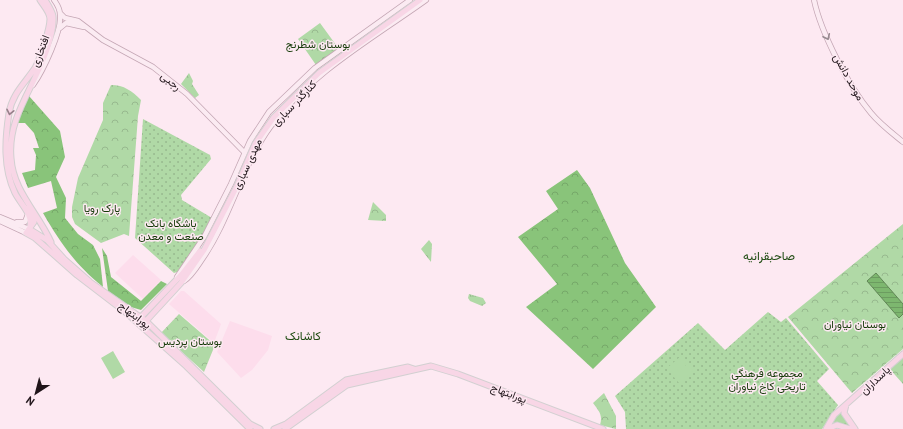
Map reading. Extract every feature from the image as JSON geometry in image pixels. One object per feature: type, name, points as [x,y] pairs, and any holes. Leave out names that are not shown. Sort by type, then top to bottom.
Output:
[{"type":"main road","name":"افتخاری","points":[[28,214],[15,194],[6,141],[9,111],[18,89],[36,67],[48,27],[50,16],[40,0]]},
{"type":"main road","name":"افتخاری","points":[[45,0],[53,15],[53,33],[45,59],[23,101],[16,119],[11,143],[9,165],[18,189],[52,249]]},
{"type":"main road","points":[[28,91],[42,71],[58,31],[60,13],[54,0]]},
{"type":"main road","name":"کنارگذر سباری","points":[[318,72],[410,0]]},
{"type":"main road","name":"مهدی سباری","points":[[143,320],[181,283],[210,241],[261,135],[280,108],[318,72],[415,0]]},
{"type":"main road","name":"مهدی سباری","points":[[318,72],[420,0]]},
{"type":"main road","name":"کنارگذر سباری","points":[[318,72],[426,0]]},
{"type":"main road","name":"موحد دانش","points":[[814,0],[829,40],[861,99],[882,125],[903,142]]},
{"type":"main road","name":"رجبی","points":[[60,13],[65,18],[78,21],[103,40],[153,67],[165,76],[187,94],[244,152]]},
{"type":"main road","name":"رجبی","points":[[58,31],[61,26],[66,23],[85,27]]},
{"type":"main road","points":[[15,96],[19,96],[23,101]]},
{"type":"main road","points":[[143,320],[152,304],[176,278],[182,274],[201,249],[234,185],[253,143],[280,108]]},
{"type":"main road","name":"کنارگذر سباری","points":[[176,278],[204,237],[255,132],[280,108]]},
{"type":"main road","points":[[28,231],[34,222],[29,207]]},
{"type":"main road","points":[[28,214],[30,220],[28,231]]},
{"type":"main road","points":[[14,222],[24,222],[28,214]]},
{"type":"main road","name":"پورابتهاج","points":[[0,217],[14,222],[28,231]]},
{"type":"main road","name":"پورابتهاج","points":[[0,221],[40,235],[77,276],[126,310],[167,349],[202,379]]},
{"type":"main road","points":[[162,294],[167,298]]},
{"type":"main road","points":[[126,310],[138,311],[152,304]]},
{"type":"main road","points":[[126,310],[143,320],[167,349]]},
{"type":"main road","name":"پورابتهاج","points":[[143,320],[250,429]]},
{"type":"main road","name":"پاسداران","points":[[826,429],[834,415],[903,354]]},
{"type":"main road","name":"پورابتهاج","points":[[285,429],[347,385],[409,372],[414,369],[436,366],[603,429]]},
{"type":"main road","name":"پورابتهاج","points":[[274,429],[286,424],[346,380],[408,367],[414,369]]},
{"type":"main road","name":"پورابتهاج","points":[[224,401],[250,424],[260,429]]},
{"type":"main road","points":[[846,405],[844,413],[855,429]]},
{"type":"main road","points":[[826,429],[837,425],[850,429]]},
{"type":"shaded area","points":[[133,255],[161,280],[143,299],[115,273]]},
{"type":"shaded area","points":[[876,273],[903,304],[903,314],[899,318],[867,281]]},
{"type":"shaded area","points":[[181,291],[184,291],[221,324],[214,343],[169,304]]},
{"type":"shaded area","points":[[230,321],[272,336],[268,350],[252,370],[241,378],[217,352]]},
{"type":"green space","name":"بوستان شطرنج","points":[[320,23],[339,49],[316,65],[298,39]]},
{"type":"green space","points":[[189,73],[193,81],[192,84],[199,95],[195,98],[181,84]]},
{"type":"green space","name":"پارک رویا","points":[[111,85],[128,89],[141,100],[138,116],[129,236],[124,234],[101,243],[75,224],[72,217],[72,207],[78,178],[103,120],[103,103]]},
{"type":"green space","points":[[29,96],[60,131],[65,157],[56,177],[66,198],[65,218],[78,234],[93,245],[100,259],[103,287],[76,262],[43,213],[57,208],[51,181],[28,188],[22,173],[35,170],[36,155],[33,148],[39,148],[34,133],[25,123],[17,123]]},
{"type":"green space","name":"باشگاه بانک صنعت و معدن","points":[[143,119],[210,155],[211,159],[181,195],[182,200],[212,218],[198,244],[177,272],[174,273],[135,238]]},
{"type":"green space","points":[[577,170],[590,188],[625,263],[656,307],[593,369],[526,307],[557,284],[518,237],[558,209],[546,191]]},
{"type":"green space","points":[[373,202],[386,215],[386,221],[368,220]]},
{"type":"green space","name":"بوستان نیاوران","points":[[903,224],[903,349],[852,393],[788,317]]},
{"type":"green space","points":[[429,240],[432,244],[431,262],[421,249]]},
{"type":"green space","points":[[102,248],[107,256],[111,277],[141,301],[161,281],[167,284],[141,310],[131,307],[108,291]]},
{"type":"green space","points":[[469,294],[483,298],[486,303],[482,306],[470,301],[468,298]]},
{"type":"green space","name":"مجموعه فرهنگی تاریخی کاخ نیاوران","points":[[768,312],[781,322],[786,318],[829,369],[817,381],[838,405],[822,429],[626,429],[625,412],[615,396],[698,323],[725,350]]},
{"type":"green space","name":"بوستان پردیس","points":[[179,314],[215,345],[204,372],[161,333]]},
{"type":"green space","points":[[113,351],[125,372],[113,379],[101,358]]},
{"type":"green space","points":[[903,354],[903,384],[888,367]]},
{"type":"green space","points":[[681,356],[686,363],[672,375],[667,368]]},
{"type":"green space","points":[[687,364],[693,371],[679,383],[673,376]]},
{"type":"green space","points":[[604,393],[616,416],[616,429],[600,425],[601,416],[593,403]]},
{"type":"green space","points":[[843,410],[853,429],[841,424],[829,425]]},
{"type":"district","name":"صاحبقرانیه","points":[[769,256]]},
{"type":"district","name":"کاشانک","points":[[303,336]]}]
